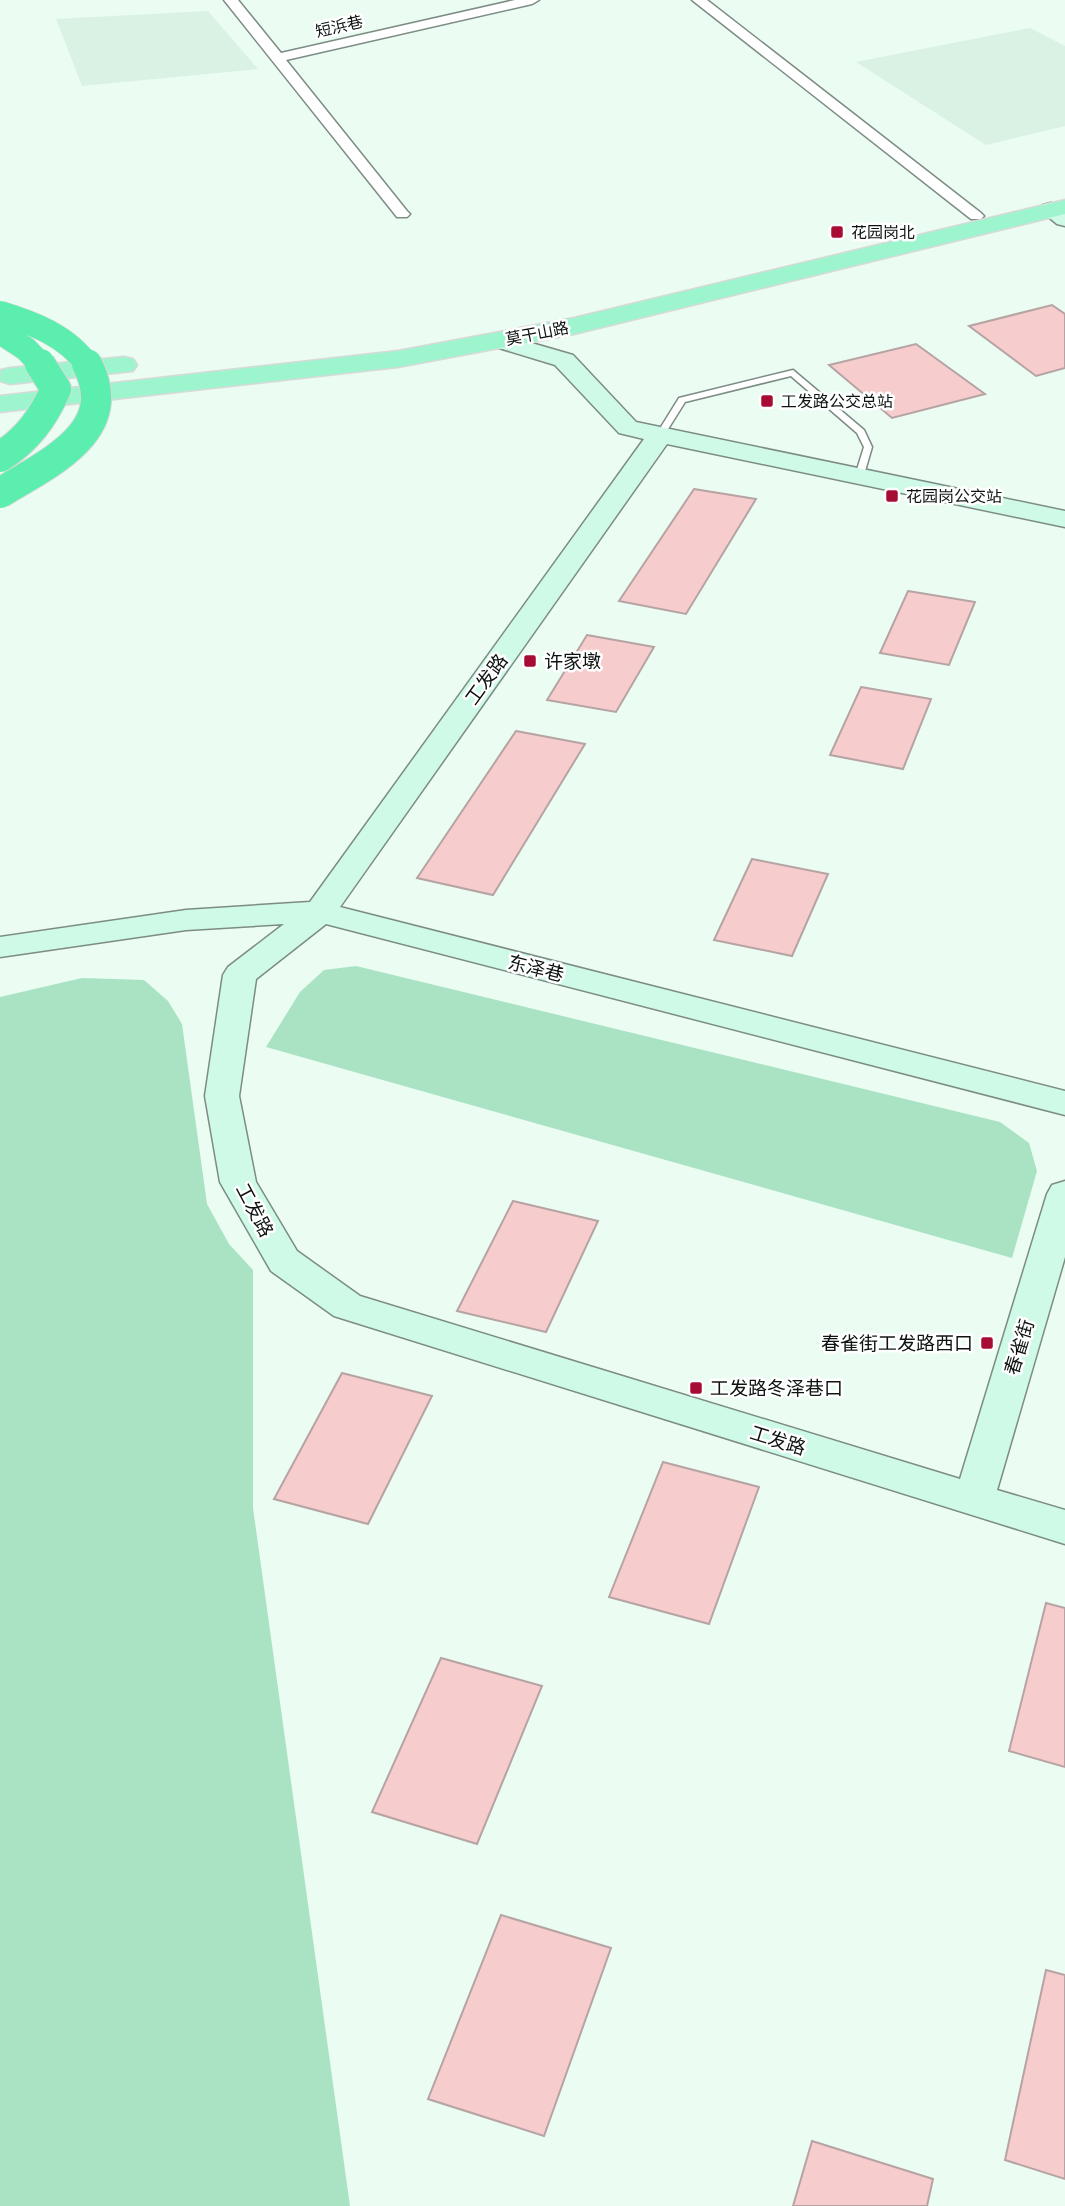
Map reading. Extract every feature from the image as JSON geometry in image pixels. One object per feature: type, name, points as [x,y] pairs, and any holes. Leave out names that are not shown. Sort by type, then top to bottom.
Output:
[{"type":"highway","points":[[0,313],[43,328],[76,348],[89,364],[99,387],[98,407],[69,449],[0,493]]},
{"type":"highway","points":[[0,332],[19,344],[44,366],[56,389],[46,414],[26,438],[0,457]]},
{"type":"main road","name":"莫干山路","points":[[0,377],[272,352],[364,340],[593,302],[976,216],[1062,208]]},
{"type":"main road","name":"莫干山路","points":[[0,404],[385,360],[574,326],[1062,208]]},
{"type":"street","points":[[231,0],[402,214]]},
{"type":"street","name":"短浜巷","points":[[277,58],[532,0]]},
{"type":"street","points":[[699,0],[976,216]]},
{"type":"street","points":[[564,360],[574,326]]},
{"type":"street","points":[[497,340],[564,360],[628,428],[1065,519]]},
{"type":"street","name":"工发路","points":[[660,435],[320,912],[240,975],[222,1096],[238,1182],[284,1261],[347,1306],[1065,1527]]},
{"type":"street","name":"东泽巷","points":[[0,947],[186,920],[320,912],[1065,1103]]},
{"type":"street","name":"春雀街","points":[[974,1500],[1065,1194]]},
{"type":"lane","points":[[660,435],[682,400],[793,373],[820,400],[861,432],[868,447],[860,476]]},
{"type":"shaded area","points":[[208,11],[258,69],[82,86],[56,19]]},
{"type":"shaded area","points":[[1030,28],[1065,46],[1065,126],[986,145],[856,62]]},
{"type":"green space","points":[[356,966],[1000,1122],[1029,1143],[1037,1171],[1012,1258],[266,1047],[300,992],[324,970]]},
{"type":"green space","points":[[82,978],[144,980],[168,1001],[182,1024],[207,1204],[229,1244],[253,1270],[253,1508],[350,2206],[0,2206],[0,997]]},
{"type":"building","points":[[1052,305],[1065,314],[1065,368],[1036,376],[969,326]]},
{"type":"building","points":[[916,344],[985,394],[892,418],[829,365]]},
{"type":"building","points":[[694,489],[756,499],[686,614],[619,601]]},
{"type":"building","points":[[908,591],[975,602],[949,665],[880,653]]},
{"type":"building","points":[[587,635],[654,647],[616,712],[547,700]]},
{"type":"building","points":[[861,687],[931,699],[903,769],[830,755]]},
{"type":"building","points":[[516,731],[585,744],[493,895],[417,878]]},
{"type":"building","points":[[752,859],[828,874],[792,956],[714,940]]},
{"type":"building","points":[[513,1201],[598,1221],[546,1332],[457,1311]]},
{"type":"building","points":[[342,1373],[432,1396],[368,1524],[274,1499]]},
{"type":"building","points":[[663,1462],[759,1487],[709,1624],[609,1597]]},
{"type":"building","points":[[1046,1603],[1065,1608],[1065,1767],[1009,1751]]},
{"type":"building","points":[[441,1658],[542,1686],[477,1844],[372,1812]]},
{"type":"building","points":[[501,1915],[611,1948],[544,2136],[428,2099]]},
{"type":"building","points":[[1046,1970],[1065,1975],[1065,2179],[1005,2160]]},
{"type":"building","points":[[812,2141],[933,2179],[927,2206],[793,2206]]},
{"type":"place","name":"花园岗北","points":[[837,232]]},
{"type":"place","name":"工发路公交总站","points":[[767,401]]},
{"type":"place","name":"花园岗公交站","points":[[892,496]]},
{"type":"place","name":"许家墩","points":[[530,661]]},
{"type":"place","name":"春雀街工发路西口","points":[[987,1343]]},
{"type":"place","name":"工发路冬泽巷口","points":[[696,1388]]}]
